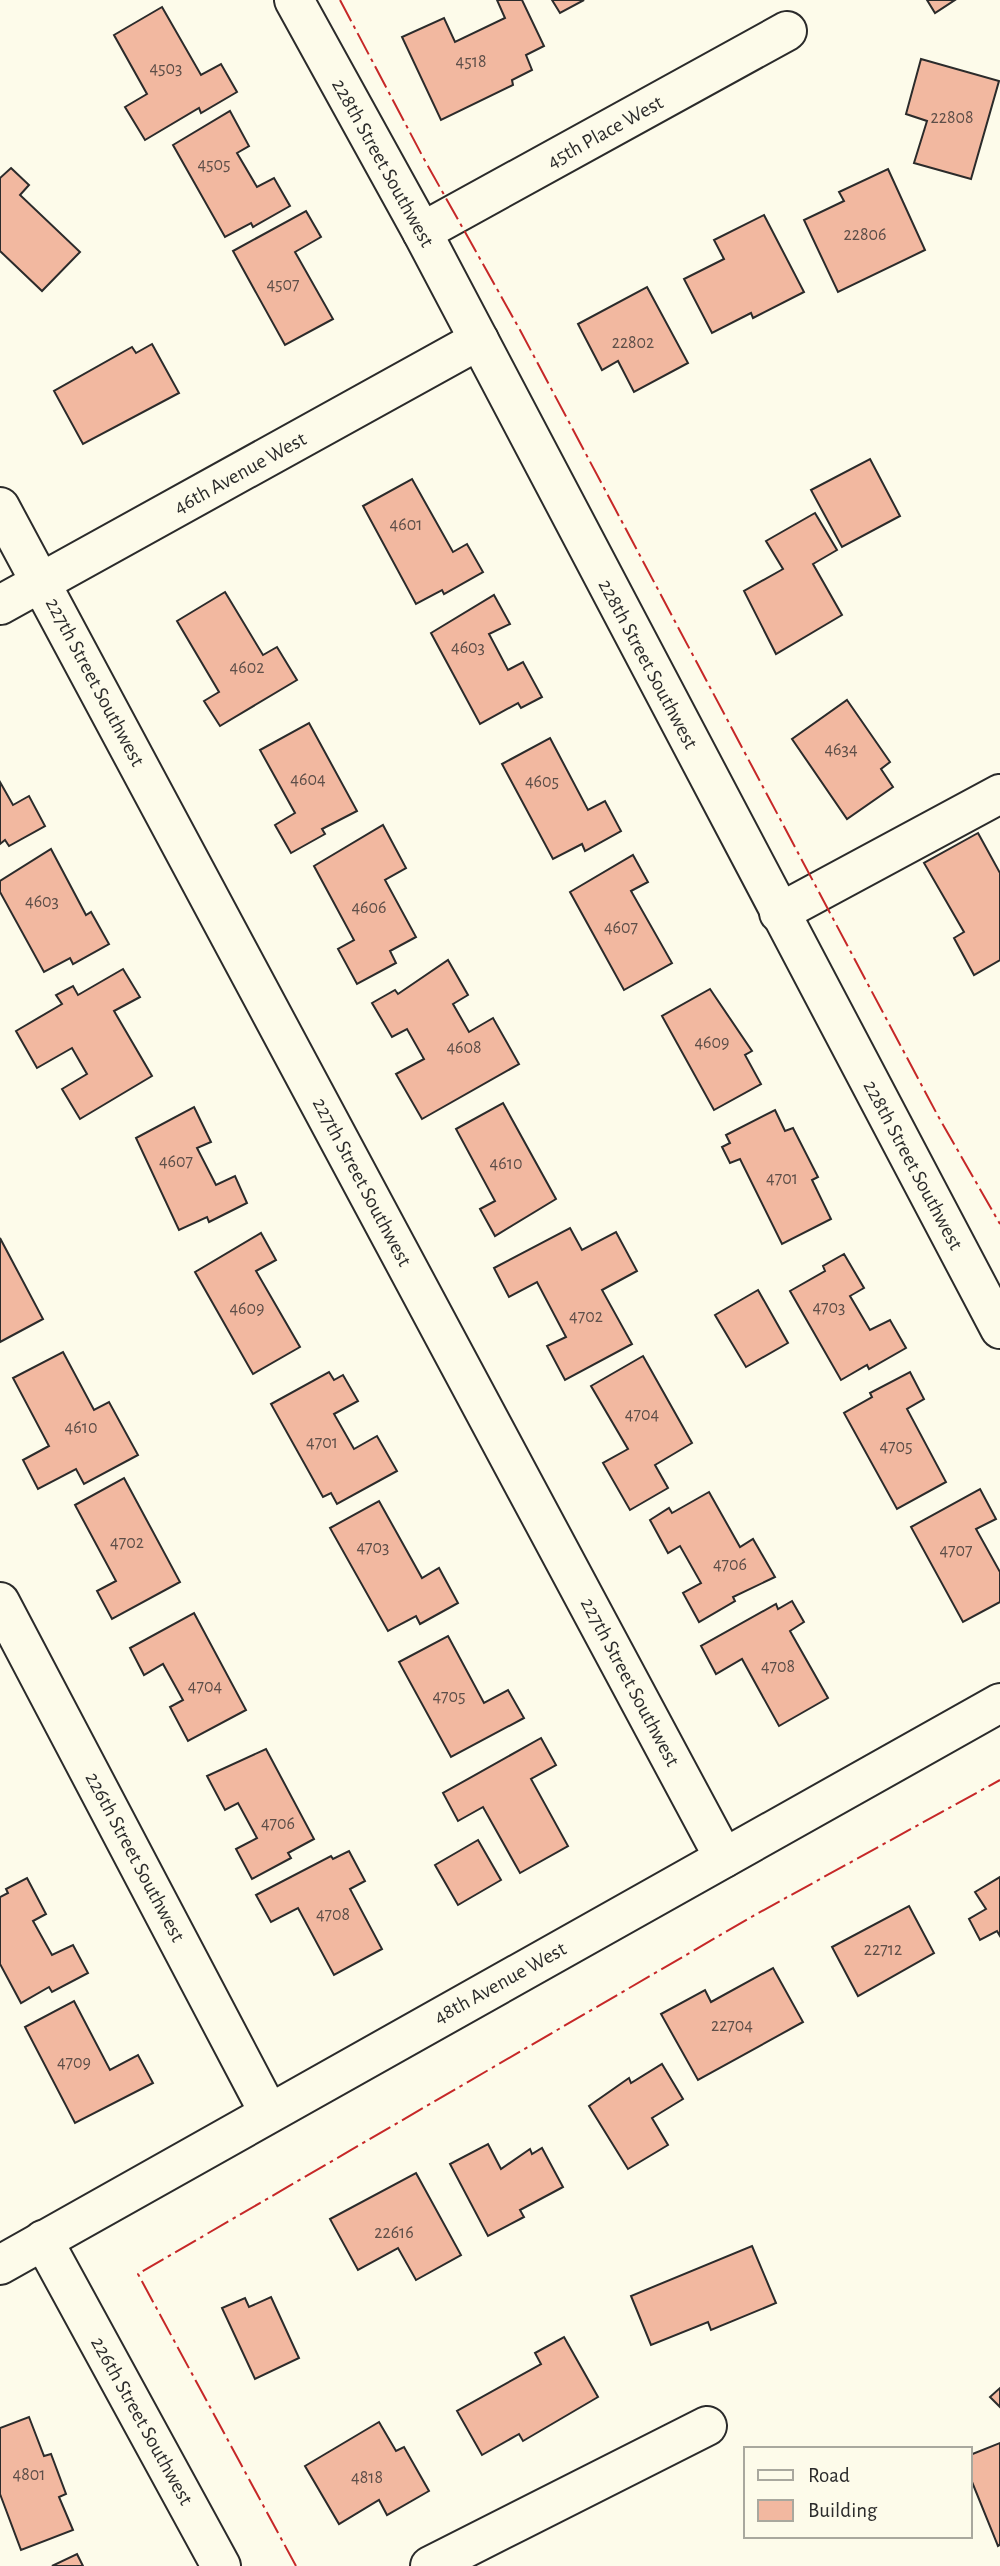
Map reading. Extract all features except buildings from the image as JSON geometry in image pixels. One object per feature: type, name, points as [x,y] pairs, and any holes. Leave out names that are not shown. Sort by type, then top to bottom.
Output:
[{"type":"street","name":"228th Street Southwest","points":[[294,0],[422,232],[1000,1329]]},
{"type":"street","name":"45th Place West","points":[[422,232],[787,31]]},
{"type":"street","name":"46th Avenue West","points":[[0,605],[479,340]]},
{"type":"street","name":"227th Street Southwest","points":[[0,507],[724,1858]]},
{"type":"street","points":[[779,913],[1000,794]]},
{"type":"street","name":"226th Street Southwest","points":[[0,1602],[269,2113]]},
{"type":"street","name":"48th Avenue West","points":[[0,2265],[1000,1703]]},
{"type":"street","name":"226th Street Southwest","points":[[43,2240],[222,2566]]},
{"type":"street","points":[[430,2566],[707,2426]]},
{"type":"power","points":[[340,0],[424,159],[520,330],[938,1116],[1000,1224]]},
{"type":"power","points":[[296,2566],[138,2274],[753,1916],[1000,1780]]}]
